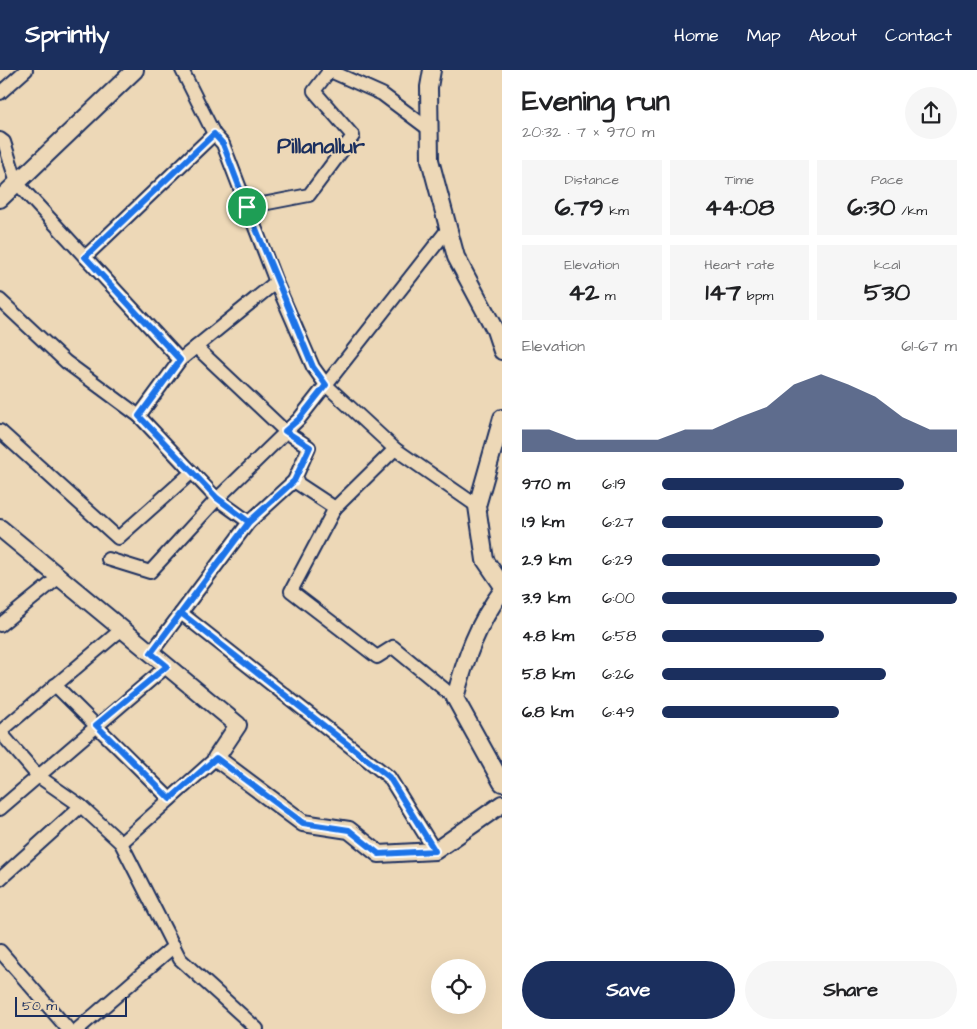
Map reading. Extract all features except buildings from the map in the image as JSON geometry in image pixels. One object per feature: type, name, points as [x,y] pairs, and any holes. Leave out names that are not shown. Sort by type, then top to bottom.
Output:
[{"type":"street","points":[[0,93],[26,70]]},
{"type":"street","points":[[0,199],[135,70]]},
{"type":"street","points":[[182,70],[214,134],[223,144],[276,282],[313,367],[326,385],[395,450],[476,506]]},
{"type":"street","points":[[247,207],[309,195],[353,136],[314,91],[329,70],[382,94],[430,130]]},
{"type":"street","points":[[432,70],[429,87],[430,160],[456,257],[494,330],[502,351]]},
{"type":"street","points":[[85,257],[214,134]]},
{"type":"street","points":[[0,139],[4,142],[17,183],[180,360]]},
{"type":"street","points":[[108,559],[150,572],[217,498],[299,419],[448,229]]},
{"type":"street","points":[[139,416],[180,360],[276,282]]},
{"type":"street","points":[[0,300],[66,362],[139,416],[217,498],[249,522]]},
{"type":"street","points":[[151,653],[249,522],[294,481],[310,447],[285,431],[196,347]]},
{"type":"street","points":[[502,418],[476,506],[485,560],[502,585]]},
{"type":"street","points":[[0,432],[118,538],[192,472]]},
{"type":"street","points":[[395,450],[335,508],[291,591],[377,657],[394,647],[455,698],[502,783]]},
{"type":"street","points":[[294,481],[335,508]]},
{"type":"street","points":[[0,528],[238,725],[216,758],[121,843]]},
{"type":"street","points":[[0,625],[59,577]]},
{"type":"street","points":[[455,698],[465,659],[490,607],[502,591]]},
{"type":"street","points":[[181,613],[389,777],[435,851]]},
{"type":"street","points":[[122,629],[0,732],[38,776],[80,806],[121,843],[180,959],[257,1029]]},
{"type":"street","points":[[0,809],[167,666]]},
{"type":"street","points":[[56,685],[170,799]]},
{"type":"street","points":[[216,758],[303,823],[349,830],[379,854],[435,851],[502,804]]},
{"type":"street","points":[[0,879],[80,806]]},
{"type":"street","points":[[78,1029],[174,946]]},
{"type":"street","points":[[0,951],[68,1029]]},
{"type":"district","name":"Pillanallur","points":[[321,145]]},
{"type":"route","points":[[247,207],[223,144],[214,134],[85,257],[180,360],[139,416],[217,498],[249,522],[151,653],[167,666],[96,725],[170,799],[216,758],[303,823],[349,830],[379,854],[435,851],[389,777],[181,613],[249,522],[294,481],[310,447],[285,431],[299,419],[326,385],[313,367],[276,282],[247,207]]}]
